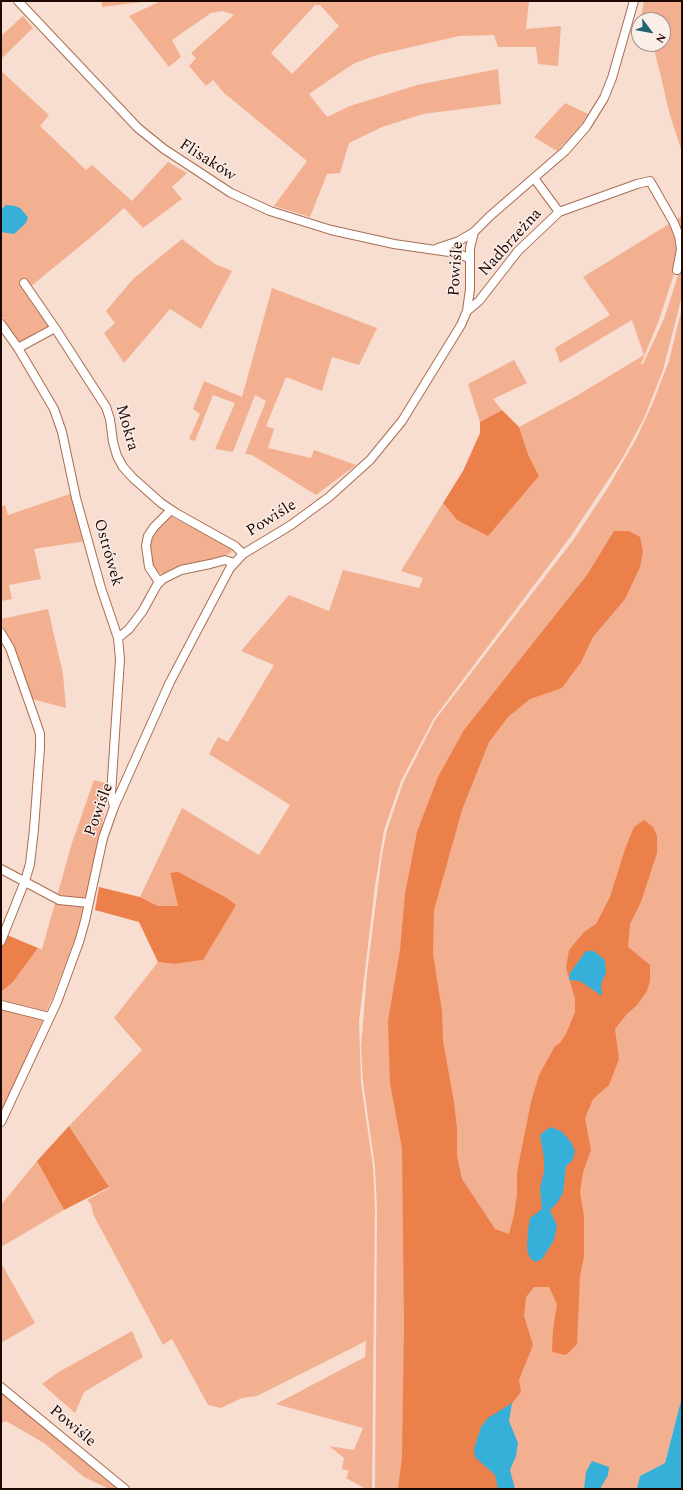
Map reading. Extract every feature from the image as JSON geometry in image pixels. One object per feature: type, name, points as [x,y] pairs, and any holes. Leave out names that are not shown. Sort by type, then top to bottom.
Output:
[{"type":"street","name":"Flisaków","points":[[18,1],[138,128],[164,149],[231,193],[270,211],[331,230],[394,244],[456,252],[469,258]]},
{"type":"street","name":"Powiśle","points":[[1,1122],[49,1017],[78,942],[89,903],[103,838],[114,807],[182,656],[234,563],[243,554],[310,512],[350,479],[379,450],[402,421],[453,338],[467,311],[470,289],[469,258],[474,232],[576,140],[597,111],[612,78],[634,1]]},
{"type":"street","points":[[534,178],[559,212]]},
{"type":"street","name":"Nadbrzeżna","points":[[467,311],[479,301],[518,251],[559,212],[637,184],[650,181],[674,223],[679,236],[681,249],[677,270]]},
{"type":"street","name":"Flisaków","points":[[436,249],[459,241],[474,232]]},
{"type":"street","name":"Mokra","points":[[24,283],[106,407],[115,449],[123,467],[133,478],[171,510],[235,546],[243,554]]},
{"type":"street","name":"Ostrówek","points":[[1,324],[18,348],[54,409],[62,432],[76,498],[118,638],[120,659],[111,794],[114,807]]},
{"type":"street","points":[[18,348],[55,328]]},
{"type":"street","points":[[159,582],[149,567],[146,546],[148,536],[154,527],[171,510]]},
{"type":"street","points":[[118,638],[129,629],[142,612],[159,582],[171,574],[181,570],[225,560],[234,563]]},
{"type":"street","points":[[1,633],[10,648],[40,734],[33,841],[25,881],[1,941]]},
{"type":"street","points":[[1,869],[59,900],[89,903]]},
{"type":"street","points":[[1,1005],[49,1017]]},
{"type":"street","name":"Powiśle","points":[[1,1387],[125,1489]]},
{"type":"shaded area","points":[[102,1],[150,1],[102,7]]},
{"type":"shaded area","points":[[161,1],[529,1],[526,29],[561,26],[558,66],[538,64],[536,47],[498,47],[494,35],[459,36],[377,55],[355,63],[309,94],[327,117],[350,106],[417,85],[498,69],[501,104],[423,114],[382,127],[349,143],[340,173],[327,174],[310,217],[274,206],[307,161],[224,93],[213,80],[206,86],[189,66],[196,58],[191,53],[234,15],[222,11],[211,13],[172,40],[181,57],[169,67],[129,16]],"holes":[[[315,5],[320,5],[339,26],[292,74],[271,53]]]},
{"type":"shaded area","points":[[644,1],[682,1],[682,152],[670,115],[655,52],[671,52],[671,12],[642,12]]},
{"type":"shaded area","points":[[23,16],[33,28],[1,59],[1,36]]},
{"type":"shaded area","points":[[1,71],[49,115],[40,126],[86,170],[92,165],[132,201],[168,162],[187,173],[172,187],[182,199],[143,228],[124,208],[25,291],[48,326],[20,342],[1,316]]},
{"type":"shaded area","points":[[565,103],[588,114],[577,131],[557,151],[534,137]]},
{"type":"shaded area","points":[[682,216],[682,260],[678,262],[659,320],[641,364],[643,364],[664,319],[681,266],[682,296],[663,370],[644,418],[622,459],[571,536],[434,718],[401,781],[384,830],[375,886],[359,1021],[361,1083],[373,1167],[375,1208],[372,1489],[366,1489],[346,1478],[349,1471],[342,1469],[344,1458],[329,1446],[354,1450],[363,1428],[276,1404],[365,1357],[366,1341],[257,1396],[242,1398],[221,1408],[208,1405],[172,1339],[163,1345],[93,1214],[91,1204],[87,1200],[109,1188],[69,1126],[142,1050],[114,1018],[158,962],[174,964],[203,960],[170,873],[178,906],[158,906],[140,897],[182,808],[259,855],[290,805],[209,754],[218,737],[228,742],[274,665],[241,651],[289,595],[329,611],[343,570],[419,588],[423,578],[401,571],[443,503],[457,520],[513,505],[539,476],[528,454],[519,427],[573,398],[644,355],[632,320],[560,363],[555,348],[610,315],[583,277]]},
{"type":"shaded area","points":[[182,239],[215,264],[232,271],[201,329],[170,309],[124,363],[104,333],[115,323],[106,311],[133,279]]},
{"type":"shaded area","points":[[272,288],[377,328],[359,365],[332,357],[322,391],[286,377],[266,426],[274,429],[268,448],[311,458],[314,450],[356,465],[316,495],[252,455],[245,454],[266,401],[255,395],[233,452],[215,449],[235,403],[213,395],[195,441],[189,439],[200,414],[193,409],[204,381],[242,397]]},
{"type":"shaded area","points":[[682,308],[682,1397],[665,1463],[640,1476],[637,1489],[375,1489],[377,1209],[375,1167],[363,1082],[361,1047],[367,973],[382,855],[387,830],[403,783],[435,720],[574,539],[609,486],[636,439],[652,405],[669,361]]},
{"type":"shaded area","points":[[514,360],[527,383],[493,399],[502,410],[480,422],[468,384]]},
{"type":"shaded area","points":[[502,410],[519,427],[528,454],[539,476],[488,536],[457,520],[443,503],[463,471],[480,433],[480,422]]},
{"type":"shaded area","points":[[70,494],[86,541],[34,549],[41,579],[9,585],[12,599],[1,601],[1,506],[5,505],[8,515]]},
{"type":"shaded area","points":[[170,516],[232,548],[231,553],[207,561],[180,566],[163,574],[159,573],[152,568],[149,552],[152,538],[162,522]]},
{"type":"shaded area","points":[[614,531],[629,531],[640,537],[643,551],[640,567],[625,599],[593,637],[581,662],[562,688],[530,699],[508,717],[489,742],[462,810],[434,910],[433,954],[442,1011],[443,1041],[454,1102],[457,1128],[457,1156],[462,1179],[495,1229],[509,1234],[517,1195],[517,1172],[531,1102],[539,1075],[555,1046],[560,1043],[566,1034],[575,1012],[575,999],[566,968],[569,950],[584,932],[596,924],[610,897],[625,849],[634,827],[644,820],[653,827],[657,836],[657,853],[641,902],[630,924],[628,947],[650,965],[650,981],[647,991],[637,1005],[626,1015],[615,1029],[619,1059],[609,1085],[593,1099],[585,1118],[591,1150],[583,1172],[580,1192],[584,1217],[584,1256],[580,1276],[577,1344],[566,1355],[552,1352],[553,1330],[557,1304],[549,1287],[534,1287],[526,1297],[524,1316],[533,1345],[519,1380],[521,1392],[498,1421],[501,1489],[398,1489],[402,1457],[404,1325],[402,1148],[390,1083],[388,1021],[400,950],[405,894],[417,832],[438,777],[464,730],[587,575]]},
{"type":"shaded area","points":[[48,609],[63,674],[66,708],[32,699],[10,642],[1,626],[1,619]]},
{"type":"shaded area","points":[[94,780],[109,784],[102,825],[81,923],[53,997],[46,1012],[1,1001],[1,992],[13,982],[38,948],[42,949],[72,843]]},
{"type":"shaded area","points":[[178,872],[227,898],[236,905],[203,960],[174,964],[158,962],[139,922],[95,910],[99,887],[140,897],[158,906],[178,906],[170,873]]},
{"type":"shaded area","points":[[7,935],[38,948],[13,982],[1,992],[1,947]]},
{"type":"shaded area","points":[[1,1008],[43,1019],[1,1113]]},
{"type":"shaded area","points":[[69,1126],[109,1187],[64,1210],[37,1161]]},
{"type":"shaded area","points":[[37,1161],[64,1210],[1,1247],[1,1205]]},
{"type":"shaded area","points":[[1,1263],[35,1323],[1,1343]]},
{"type":"shaded area","points":[[132,1331],[143,1357],[84,1392],[75,1413],[42,1384],[57,1373]]},
{"type":"shaded area","points":[[1,1391],[119,1489],[109,1489],[84,1477],[44,1443],[6,1421],[1,1423]]},
{"type":"water","points":[[6,205],[20,208],[28,217],[26,223],[14,234],[1,232],[1,210]]},
{"type":"water","points":[[586,951],[594,951],[605,960],[606,973],[601,984],[602,996],[580,981],[569,980],[570,973]]},
{"type":"water","points":[[550,1127],[561,1131],[571,1142],[575,1151],[572,1161],[566,1166],[563,1193],[557,1203],[550,1210],[557,1226],[554,1240],[542,1259],[535,1262],[530,1258],[527,1249],[528,1231],[530,1218],[542,1209],[540,1188],[544,1172],[544,1158],[540,1135]]},
{"type":"water","points":[[682,1397],[682,1489],[637,1489],[640,1476],[665,1463]]},
{"type":"water","points":[[512,1403],[509,1421],[518,1443],[516,1456],[510,1470],[515,1489],[498,1489],[495,1475],[475,1457],[474,1449],[481,1427],[488,1418]]},
{"type":"water","points":[[592,1461],[609,1467],[608,1475],[600,1489],[584,1489],[586,1472]]}]
